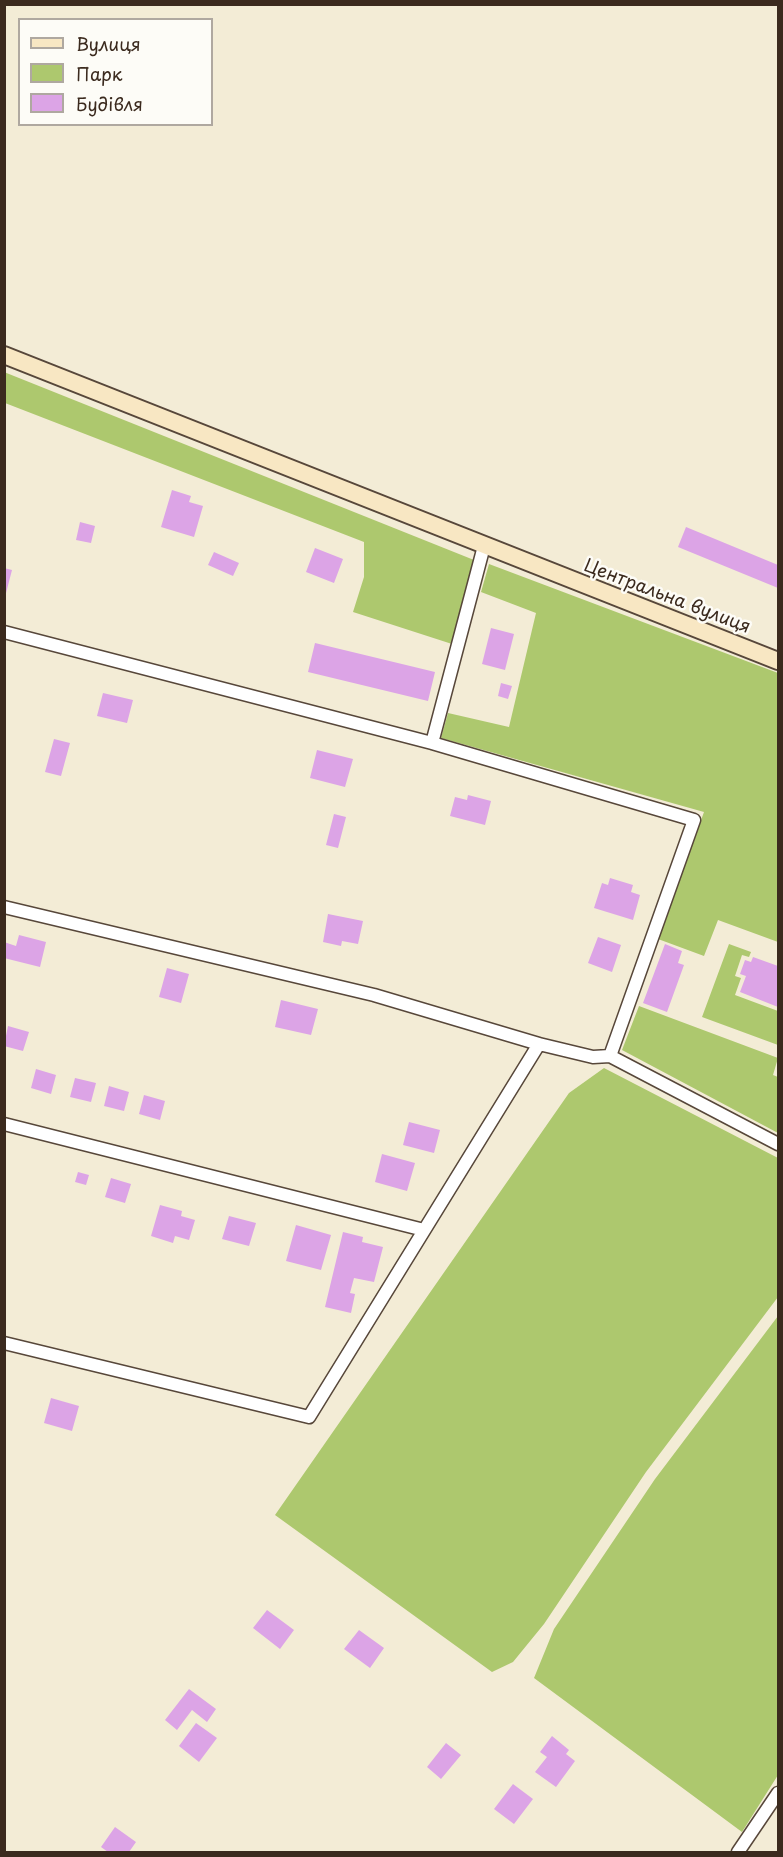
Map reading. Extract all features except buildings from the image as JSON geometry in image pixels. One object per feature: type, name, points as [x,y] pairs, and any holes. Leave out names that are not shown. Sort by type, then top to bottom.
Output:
[{"type":"street","name":"Центральна вулиця","points":[[4,355],[778,661]]},
{"type":"street","points":[[432,743],[484,546]]},
{"type":"street","points":[[4,632],[432,743],[694,820],[610,1056]]},
{"type":"street","points":[[4,907],[374,995],[539,1044],[593,1057],[610,1056],[778,1144]]},
{"type":"street","points":[[4,1343],[309,1417],[539,1044]]},
{"type":"street","points":[[4,1124],[424,1230]]},
{"type":"street","points":[[738,1852],[778,1793]]},
{"type":"green space","points":[[4,372],[474,560],[452,644],[353,612],[364,577],[364,542],[5,403]]},
{"type":"green space","points":[[489,564],[778,673],[778,942],[718,920],[704,956],[658,939],[704,812],[441,738],[448,713],[509,727],[536,613],[481,592]]},
{"type":"green space","points":[[729,944],[751,952],[749,957],[742,955],[735,976],[741,978],[735,995],[778,1011],[778,1045],[702,1017]]},
{"type":"green space","points":[[639,1006],[778,1058],[773,1075],[778,1077],[778,1133],[622,1050]]},
{"type":"green space","points":[[604,1068],[778,1158],[778,1297],[646,1472],[544,1624],[513,1662],[492,1672],[275,1515],[569,1093]]},
{"type":"green space","points":[[778,1316],[778,1775],[742,1832],[534,1678],[554,1629],[655,1479]]}]
